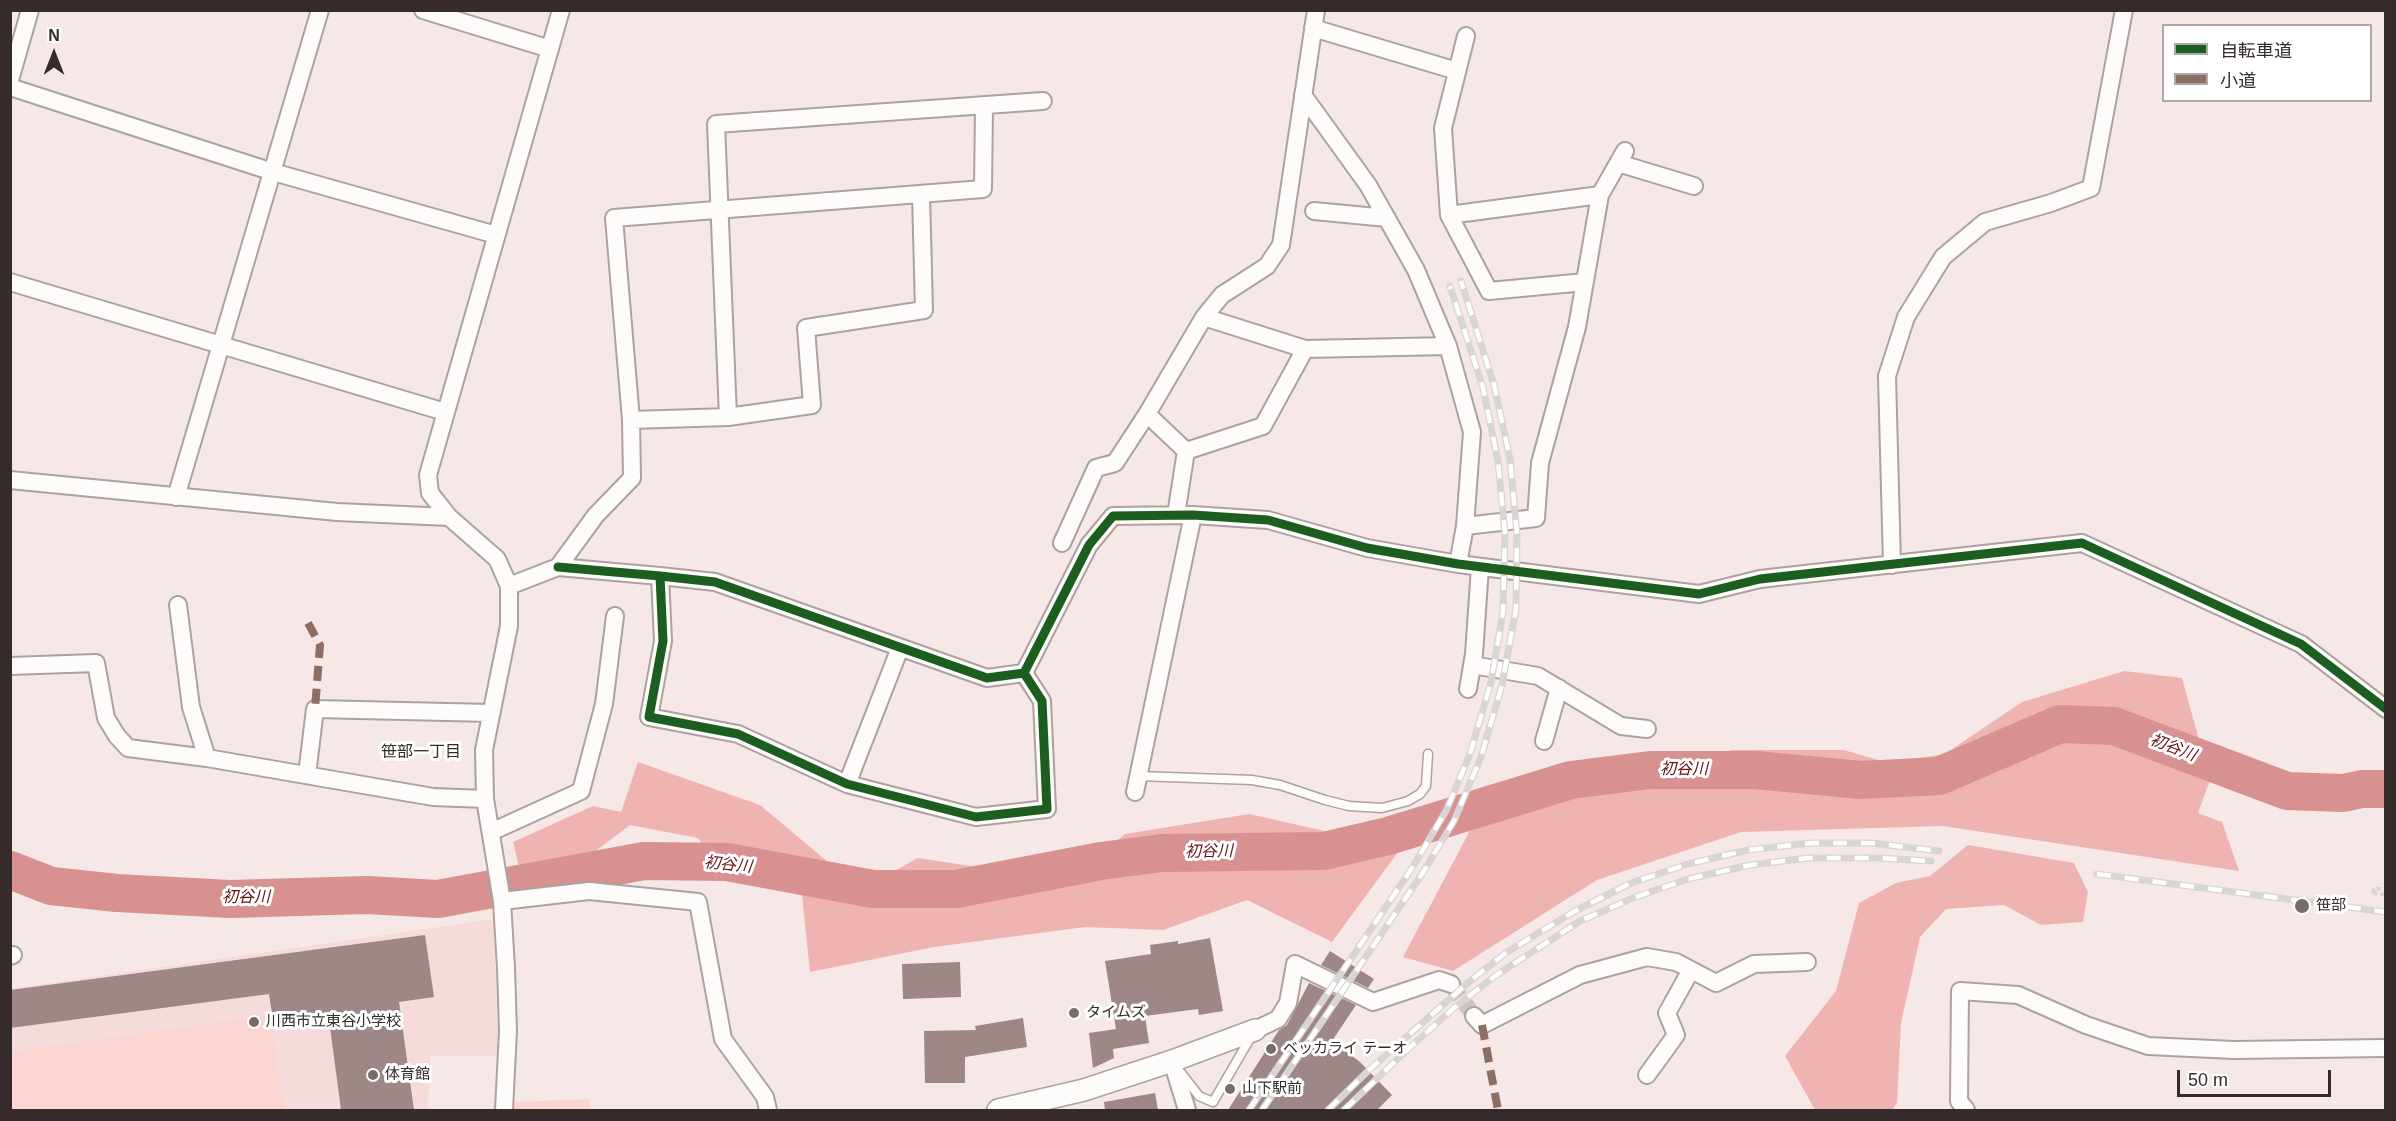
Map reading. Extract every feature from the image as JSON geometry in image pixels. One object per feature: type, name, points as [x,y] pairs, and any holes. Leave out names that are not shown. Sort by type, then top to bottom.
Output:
[{"type":"street","points":[[10,80],[30,10]]},
{"type":"street","points":[[176,497],[219,345],[320,10]]},
{"type":"street","points":[[423,10],[550,50]]},
{"type":"street","points":[[504,1110],[508,1031],[502,901],[485,799],[484,750],[509,626],[509,586],[497,559],[448,517],[430,493],[428,475],[561,10]]},
{"type":"street","points":[[1062,543],[1096,468],[1115,463],[1147,414],[1204,317],[1222,295],[1267,266],[1281,245],[1316,10]]},
{"type":"street","points":[[1892,565],[1887,376],[1906,317],[1943,257],[1985,222],[2052,203],[2091,188],[2124,10]]},
{"type":"street","points":[[1313,28],[1457,71]]},
{"type":"street","points":[[1466,36],[1443,128],[1449,215],[1489,291],[1585,282]]},
{"type":"street","points":[[10,87],[273,171],[496,236]]},
{"type":"street","points":[[1303,94],[1368,185],[1387,218],[1416,270],[1448,346],[1472,432],[1465,526],[1458,564]]},
{"type":"street","points":[[728,417],[716,124],[1043,101]]},
{"type":"street","points":[[558,567],[596,514],[632,478],[631,420],[614,218],[983,189],[984,105]]},
{"type":"street","points":[[1465,526],[1536,518],[1540,463],[1577,327],[1600,195],[1622,157],[1694,186]]},
{"type":"street","points":[[631,420],[728,417],[812,405],[806,328],[924,310],[921,194]]},
{"type":"street","points":[[1449,215],[1600,195]]},
{"type":"street","points":[[1314,211],[1387,218]]},
{"type":"street","points":[[10,282],[445,412]]},
{"type":"street","points":[[1204,317],[1305,349],[1448,346]]},
{"type":"street","points":[[1186,451],[1263,426],[1305,349]]},
{"type":"street","points":[[1136,784],[1185,514],[1186,451],[1147,414]]},
{"type":"street","points":[[10,480],[337,512],[448,517]]},
{"type":"street","points":[[1024,673],[1089,545],[1113,516],[1185,514],[1269,520],[1367,548],[1458,564],[1699,594],[1760,579],[2082,543],[2301,644],[2385,709]]},
{"type":"street","points":[[509,586],[558,567],[715,582],[987,678],[1024,673]]},
{"type":"street","points":[[1468,689],[1480,567]]},
{"type":"street","points":[[660,576],[663,641],[649,717],[738,734],[847,784],[976,818],[1047,809],[1042,701],[1024,673]]},
{"type":"street","points":[[178,606],[191,707],[207,758]]},
{"type":"street","points":[[491,832],[581,791],[604,704],[615,616]]},
{"type":"street","points":[[847,784],[900,648]]},
{"type":"street","points":[[10,666],[96,663],[106,718],[117,736],[129,748],[207,758],[433,797],[485,799]]},
{"type":"street","points":[[1472,665],[1538,676],[1621,726],[1647,729]]},
{"type":"street","points":[[1544,741],[1559,688]]},
{"type":"street","points":[[307,776],[315,709],[491,713]]},
{"type":"street","points":[[502,901],[589,891],[698,902],[723,1039],[765,1097],[768,1110]]},
{"type":"street","points":[[1474,1016],[1482,1025],[1580,975],[1647,957],[1676,962],[1716,983],[1754,963],[1807,963]]},
{"type":"street","points":[[998,1110],[1084,1090],[1172,1061],[1278,1019],[1288,1003],[1295,964],[1373,1002],[1439,980],[1450,984]]},
{"type":"street","points":[[1647,1075],[1676,1035],[1667,1013],[1691,970]]},
{"type":"street","points":[[1966,1110],[1959,1101],[1960,991],[2018,995],[2086,1025],[2148,1046],[2234,1050],[2385,1048]]},
{"type":"street","points":[[1172,1061],[1187,1110]]},
{"type":"lane","points":[[1136,784],[1252,780],[1280,785],[1349,806],[1382,808],[1408,801],[1420,794],[1426,786],[1428,754]]},
{"type":"lane","points":[[1172,1061],[1199,1096],[1213,1102],[1255,1029]]},
{"type":"path","points":[[2385,890],[2374,888],[2373,893],[2385,895]]},
{"type":"shaded area","points":[[2124,671],[2182,678],[2210,780],[2198,813],[2222,822],[2239,871],[1943,826],[1741,832],[1597,880],[1453,971],[1403,957],[1474,823],[1588,793],[1732,750],[1844,750],[1888,763],[1945,754],[2022,702]]},
{"type":"shaded area","points":[[638,762],[760,805],[828,862],[887,875],[918,858],[1069,881],[1125,834],[1249,814],[1401,848],[1332,942],[1247,900],[1163,930],[1085,927],[934,947],[810,972],[802,895],[723,873],[698,838],[630,825],[593,853],[520,871],[513,842],[593,806],[621,812]]},
{"type":"shaded area","points":[[1968,845],[2074,863],[2088,892],[2083,922],[2041,925],[2004,905],[1946,909],[1920,937],[1901,1023],[1897,1103],[1892,1110],[1815,1110],[1785,1056],[1836,991],[1859,903],[1896,883],[1930,876]]},
{"type":"shaded area","name":"川西市立東谷小学校","points":[[494,919],[498,1056],[430,1056],[428,1110],[11,1110],[10,989]]},
{"type":"shaded area","points":[[270,1015],[284,1110],[13,1110],[10,1093],[11,1052]]},
{"type":"shaded area","points":[[589,1099],[591,1110],[511,1110],[512,1102]]},
{"type":"building","points":[[425,935],[434,997],[399,1002],[414,1110],[341,1110],[328,1012],[273,1020],[269,994],[10,1028],[10,990]]},
{"type":"building","points":[[1210,938],[1223,1011],[1199,1015],[1198,1009],[1145,1016],[1149,1043],[1113,1049],[1114,1058],[1093,1068],[1089,1033],[1116,1029],[1105,961],[1151,954],[1150,945],[1178,941],[1178,944]]},
{"type":"building","points":[[1330,951],[1374,979],[1368,988],[1321,965]]},
{"type":"building","points":[[960,962],[961,997],[903,999],[902,964]]},
{"type":"building","points":[[1309,983],[1356,1005],[1332,1041],[1360,1062],[1392,1095],[1377,1110],[1228,1110],[1279,1030],[1287,1025]]},
{"type":"building","points":[[1023,1018],[1027,1047],[965,1057],[965,1083],[925,1083],[924,1031],[976,1030],[975,1026]]},
{"type":"building","points":[[1155,1093],[1158,1110],[1105,1110],[1104,1102]]},
{"type":"waterway","name":"初谷川","points":[[10,870],[51,886],[117,893],[230,899],[367,895],[438,899],[644,861],[727,862],[873,889],[956,889],[1101,861],[1162,853],[1324,851],[1388,836],[1571,780],[1650,770],[1755,770],[1861,780],[1939,776],[2060,724],[2114,726],[2287,791],[2343,793],[2362,789],[2386,789]]},
{"type":"tunnel","points":[[1451,984],[1474,1016]]},
{"type":"railway","points":[[1262,1110],[1422,874],[1454,821],[1481,757],[1502,685],[1516,609],[1517,534],[1510,459],[1494,385],[1461,281]]},
{"type":"railway","points":[[1249,1110],[1412,868],[1446,811],[1470,754],[1491,682],[1503,612],[1505,534],[1498,461],[1483,388],[1450,286]]},
{"type":"railway","points":[[1328,1110],[1369,1070],[1470,981],[1507,952],[1575,911],[1631,883],[1688,864],[1748,850],[1811,843],[1871,843],[1939,851]]},
{"type":"railway","points":[[1344,1110],[1455,1007],[1495,976],[1580,921],[1633,898],[1688,879],[1750,865],[1808,858],[1931,861]]},
{"type":"railway","points":[[2097,874],[2386,912]]},
{"type":"marked path","points":[[308,623],[320,645],[315,709]]},
{"type":"marked path","points":[[1482,1025],[1498,1110]]},
{"type":"cycle path","points":[[1024,673],[1089,545],[1113,516],[1193,515],[1268,520],[1367,548],[1458,564],[1699,594],[1760,579],[2082,543],[2301,644],[2386,709]]},
{"type":"cycle path","points":[[558,567],[660,576],[715,582],[987,678],[1024,673],[1042,701],[1047,809],[976,817],[847,784],[738,734],[649,717],[663,641],[660,576]]},
{"type":"place","name":"笹部","points":[[2302,906]]},
{"type":"place","name":"タイムズ","points":[[1074,1013]]},
{"type":"place","name":"川西市立東谷小学校","points":[[254,1022]]},
{"type":"place","name":"ベッカライ テーオ","points":[[1271,1049]]},
{"type":"place","name":"体育館","points":[[373,1075]]},
{"type":"place","name":"山下駅前","points":[[1230,1089]]},
{"type":"district","name":"笹部一丁目","points":[[421,753]]}]
